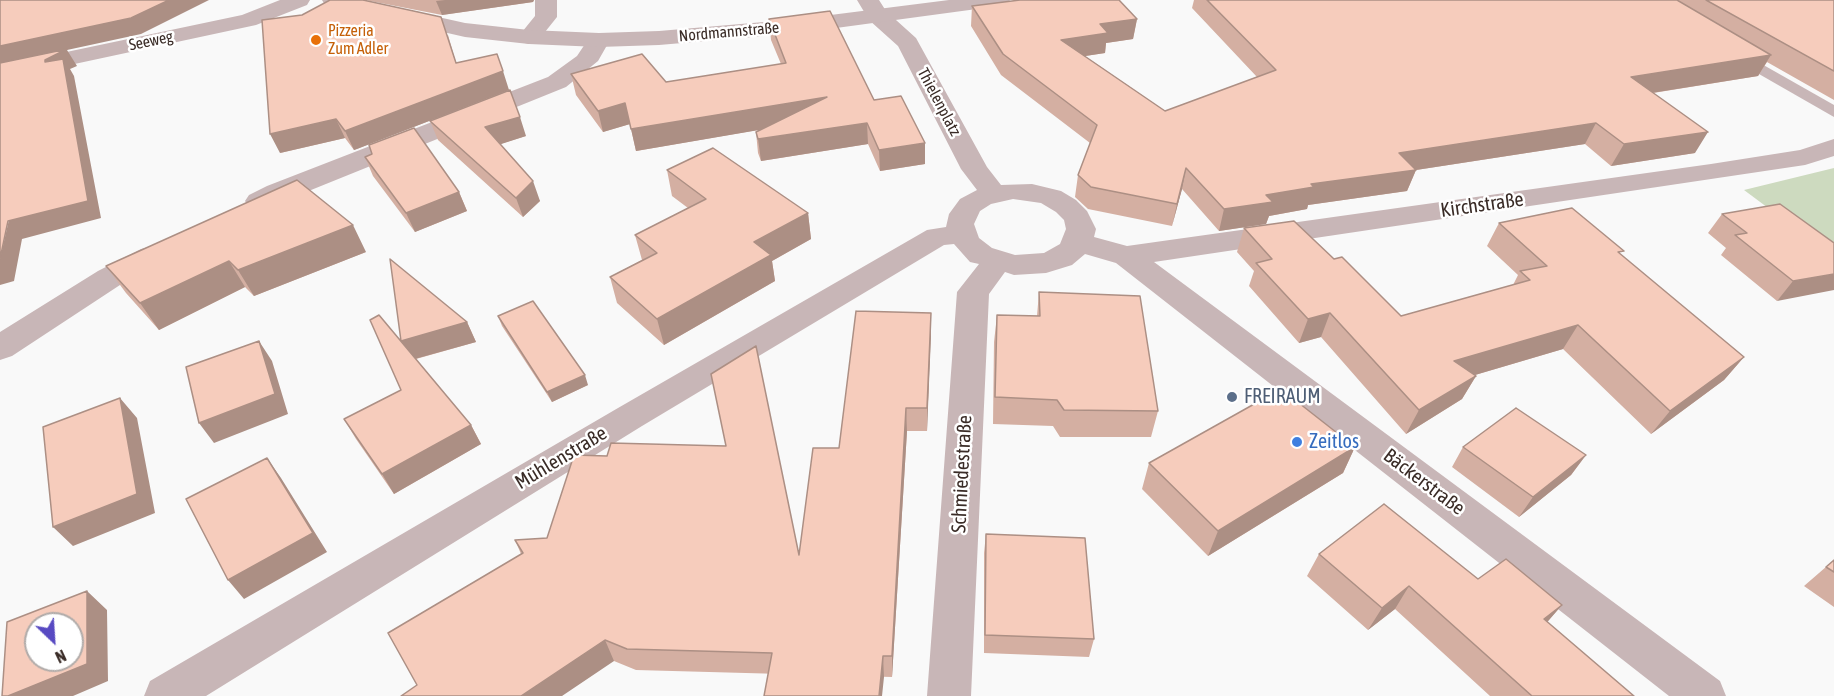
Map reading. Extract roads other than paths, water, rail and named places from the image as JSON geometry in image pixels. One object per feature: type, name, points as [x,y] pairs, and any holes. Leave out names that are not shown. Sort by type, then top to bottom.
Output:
[{"type":"street","name":"Seeweg","points":[[0,73],[248,20],[299,0]]},
{"type":"street","name":"Nordmannstraße","points":[[333,0],[465,30],[529,37],[599,40],[659,38],[799,26],[873,8],[999,0]]},
{"type":"street","points":[[529,37],[546,17],[546,0]]},
{"type":"street","name":"Thielenplatz","points":[[873,8],[908,43],[975,168],[994,194]]},
{"type":"street","points":[[235,213],[277,192],[556,82],[586,61],[599,40]]},
{"type":"street","name":"Kirchstraße","points":[[1127,256],[1805,158],[1834,147]]},
{"type":"street","points":[[1013,191],[1032,192],[1051,197],[1066,206],[1077,217],[1081,229],[1078,242],[1061,258],[1030,266],[997,261],[981,255],[969,245],[962,234],[960,224],[963,214],[970,206],[994,194],[1013,191]]},
{"type":"street","name":"Mühlenstraße","points":[[166,696],[630,417],[936,237],[962,234]]},
{"type":"street","name":"Bäckerstraße","points":[[1078,242],[1127,256],[1704,696]]},
{"type":"street","points":[[0,348],[109,278],[172,246]]},
{"type":"street","name":"Schmiedestraße","points":[[949,696],[972,292],[997,261]]},
{"type":"lane","points":[[1725,47],[1834,112]]},
{"type":"place","name":"Pizzeria Zum Adler","points":[[316,40]]},
{"type":"place","name":"FREIRAUM","points":[[1232,397]]},
{"type":"place","name":"Zeitlos","points":[[1297,442]]}]
